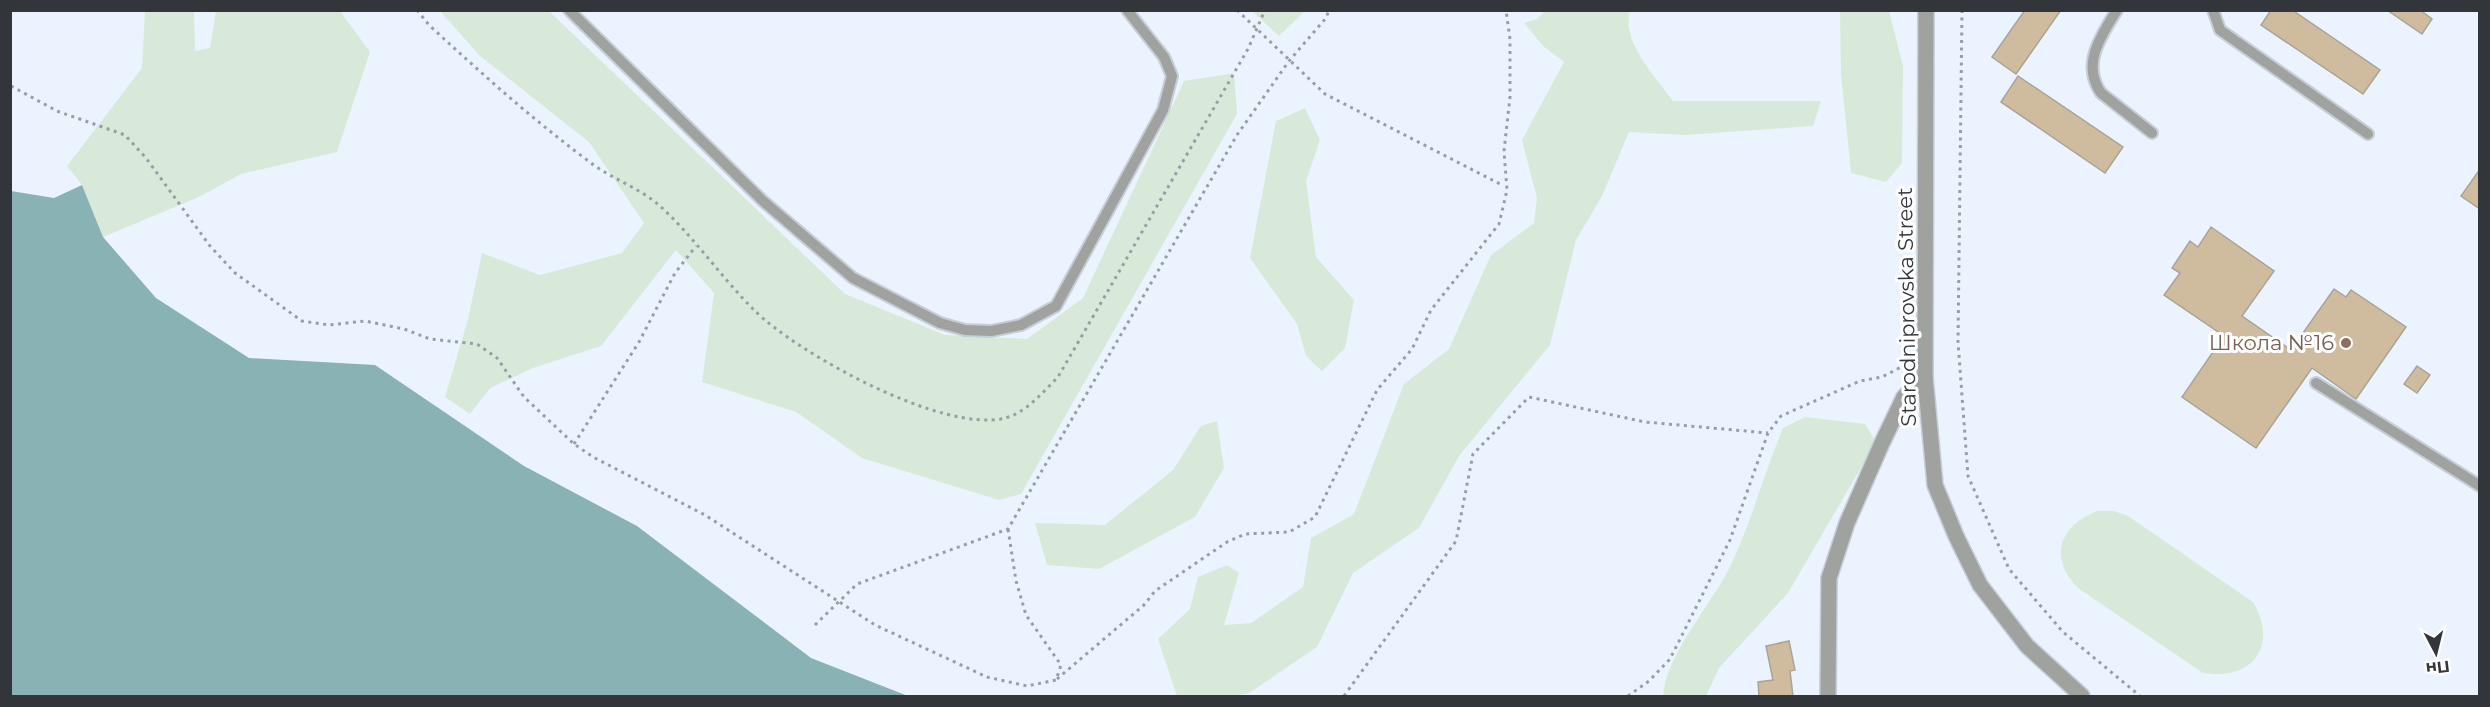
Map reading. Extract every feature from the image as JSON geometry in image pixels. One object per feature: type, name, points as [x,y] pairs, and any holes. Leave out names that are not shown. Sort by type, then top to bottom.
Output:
[{"type":"street","name":"Starodniprovska Street","points":[[1926,10],[1924,212],[1927,354],[1925,377],[1935,485],[1980,585],[2028,646],[2082,696]]},
{"type":"street","points":[[1828,696],[1829,578],[1847,523],[1882,443],[1904,397],[1925,377]]},
{"type":"lane","points":[[569,10],[763,201],[853,278],[940,323],[965,330],[991,331],[1021,325],[1056,306],[1163,110],[1172,76],[1164,57],[1128,10]]},
{"type":"lane","points":[[2117,10],[2095,48],[2093,74],[2095,84],[2101,93],[2152,133]]},
{"type":"lane","points":[[2213,10],[2220,30],[2368,134]]},
{"type":"lane","points":[[2316,383],[2480,486]]},
{"type":"path","points":[[417,10],[429,25],[527,115],[600,170],[659,205],[755,311],[809,352],[862,381],[935,411],[962,420],[991,421],[1009,418],[1034,402],[1058,377],[1257,30],[1265,10]]},
{"type":"path","points":[[1237,10],[1325,94],[1502,185]]},
{"type":"path","points":[[1056,680],[1061,665],[1026,615],[1016,581],[1008,529],[1237,135],[1289,61],[1326,18],[1329,10]]},
{"type":"path","points":[[11,85],[57,111],[125,135],[146,158],[210,246],[235,273],[302,321],[329,325],[365,321],[404,328],[430,339],[477,344],[498,358],[524,397],[574,444],[593,457],[705,515],[875,626],[987,677],[1027,686],[1056,680],[1144,605],[1155,591],[1227,542],[1245,534],[1289,532],[1315,517],[1377,390],[1412,349],[1431,310],[1499,224],[1507,190],[1504,151],[1510,96],[1510,39],[1506,10]]},
{"type":"path","points":[[1962,10],[1958,342],[1968,476],[2009,569],[2063,632],[2140,696]]},
{"type":"path","points":[[574,444],[639,342],[675,273],[696,246]]},
{"type":"path","points":[[1628,696],[1649,681],[1670,659],[1730,540],[1768,434],[1781,416],[1860,381],[1882,377],[1927,354]]},
{"type":"path","points":[[1344,696],[1456,541],[1473,454],[1529,397],[1645,422],[1768,434]]},
{"type":"path","points":[[815,625],[837,601],[857,584],[1008,529]]},
{"type":"shaded area","points":[[145,11],[194,11],[195,51],[210,48],[216,11],[340,11],[370,52],[337,152],[241,174],[199,197],[103,237],[82,185],[67,166],[142,68]]},
{"type":"shaded area","points":[[440,11],[549,11],[845,294],[945,335],[1027,339],[1083,298],[1184,81],[1234,73],[1237,114],[1021,494],[999,500],[862,458],[796,412],[702,382],[714,293],[676,250],[601,346],[533,368],[490,388],[470,414],[445,397],[468,319],[482,253],[540,275],[622,253],[644,223],[589,142],[480,56]]},
{"type":"shaded area","points":[[1252,11],[1305,11],[1279,36]]},
{"type":"shaded area","points":[[1545,11],[1630,11],[1629,23],[1635,47],[1673,101],[1821,101],[1813,126],[1685,135],[1629,132],[1602,196],[1576,240],[1550,345],[1459,456],[1419,528],[1353,573],[1317,647],[1249,693],[1234,696],[1177,696],[1158,639],[1190,609],[1198,577],[1227,565],[1239,573],[1224,625],[1251,623],[1303,587],[1311,538],[1354,514],[1404,384],[1449,349],[1491,255],[1534,223],[1537,198],[1522,140],[1564,62],[1543,46],[1524,23],[1537,19]]},
{"type":"shaded area","points":[[1840,11],[1889,11],[1903,66],[1902,163],[1886,182],[1851,173],[1841,74]]},
{"type":"shaded area","points":[[1305,108],[1320,140],[1306,181],[1316,257],[1354,300],[1345,348],[1322,371],[1306,356],[1297,324],[1250,258],[1276,121]]},
{"type":"shaded area","points":[[82,185],[103,237],[156,298],[249,358],[375,365],[524,466],[637,526],[811,658],[908,696],[11,696],[11,191],[54,198]]},
{"type":"shaded area","points":[[1805,417],[1865,424],[1876,442],[1788,593],[1719,668],[1706,696],[1663,696],[1666,679],[1682,644],[1734,558],[1783,428]]},
{"type":"shaded area","points":[[1217,421],[1224,468],[1195,517],[1099,569],[1047,565],[1035,523],[1105,525],[1173,470],[1201,426]]},
{"type":"shaded area","points":[[2097,511],[2114,511],[2128,516],[2253,602],[2263,633],[2262,646],[2256,657],[2247,666],[2235,671],[2220,674],[2203,673],[2078,588],[2063,565],[2062,544],[2066,534],[2074,525]]},
{"type":"building","points":[[2025,10],[2061,10],[2016,74],[1992,57]]},
{"type":"building","points":[[2271,10],[2292,10],[2380,70],[2363,94],[2261,25]]},
{"type":"building","points":[[2387,10],[2420,10],[2432,19],[2422,34]]},
{"type":"building","points":[[2018,76],[2123,147],[2105,173],[2001,102]]},
{"type":"building","points":[[2480,169],[2480,209],[2461,196]]},
{"type":"building","name":"Школа №16","points":[[2211,227],[2274,271],[2242,316],[2291,350],[2334,289],[2346,297],[2351,290],[2406,327],[2356,399],[2312,368],[2256,448],[2182,397],[2224,336],[2164,295],[2180,273],[2172,268],[2190,241],[2198,247]]},
{"type":"building","points":[[2417,366],[2430,375],[2417,393],[2404,384]]},
{"type":"building","points":[[1789,641],[1795,670],[1790,671],[1793,696],[1759,696],[1758,682],[1773,680],[1766,646]]},
{"type":"place","name":"Школа №16","points":[[2346,343]]}]
